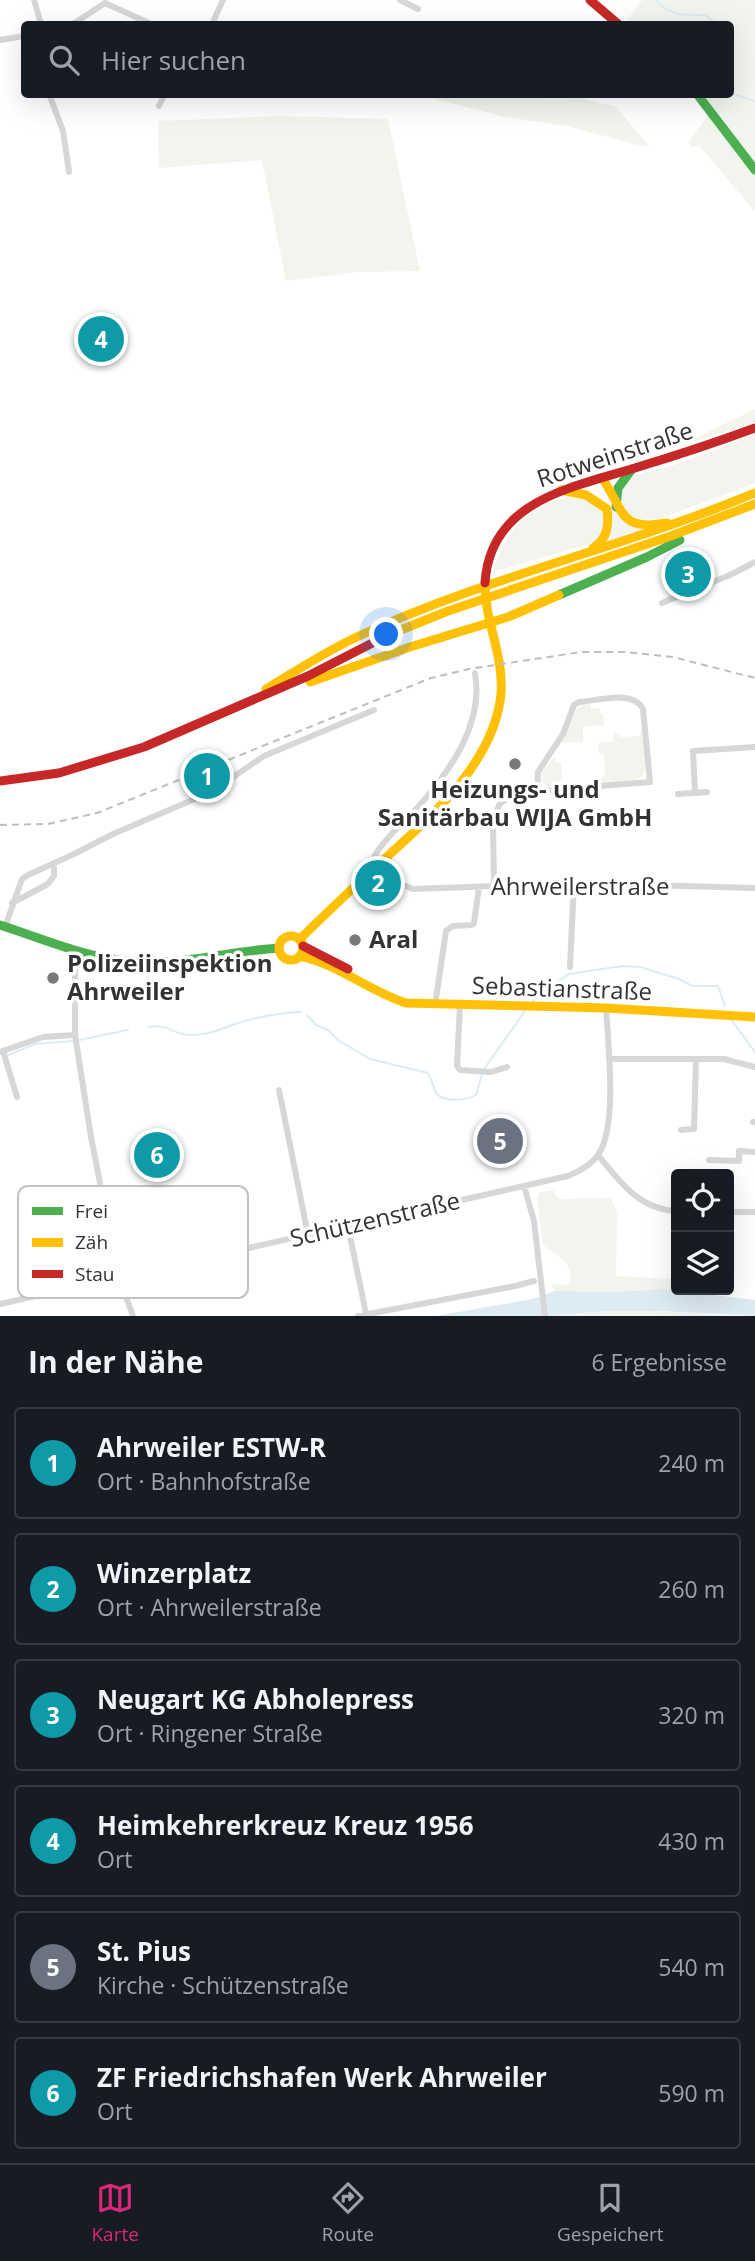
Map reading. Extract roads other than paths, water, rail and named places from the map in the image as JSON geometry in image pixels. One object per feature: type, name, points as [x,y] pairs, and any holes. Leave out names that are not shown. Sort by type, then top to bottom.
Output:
[{"type":"main road","points":[[590,0],[614,21]]},
{"type":"main road","points":[[700,98],[755,170]]},
{"type":"main road","name":"Rotweinstraße","points":[[301,942],[445,799],[474,764],[495,723],[500,700],[501,674],[485,592],[487,571],[496,543],[517,516],[529,505],[561,490],[755,428]]},
{"type":"main road","points":[[563,562],[601,543],[608,534],[618,488],[632,469]]},
{"type":"main road","points":[[602,478],[607,484],[612,509]]},
{"type":"main road","points":[[561,490],[581,492],[627,519],[644,525],[659,525],[697,517]]},
{"type":"main road","points":[[230,710],[327,653],[366,634],[452,599],[697,517],[755,493]]},
{"type":"main road","points":[[230,710],[410,647],[492,624],[647,556],[755,504]]},
{"type":"main road","points":[[0,781],[40,777],[83,768],[163,740],[317,672],[402,628],[721,519]]},
{"type":"main road","points":[[3,926],[80,951],[129,962],[157,963],[279,948]]},
{"type":"main road","points":[[288,936],[301,942],[300,956],[293,960],[285,958],[279,948],[281,940],[288,936]]},
{"type":"main road","name":"Sebastianstraße","points":[[301,942],[372,988],[406,1003],[606,1008],[755,1017]]},
{"type":"main road","name":"Sebastianstraße","points":[[300,956],[336,965]]},
{"type":"street","points":[[34,0],[40,21]]},
{"type":"street","points":[[213,21],[223,0]]},
{"type":"street","points":[[400,0],[418,9]]},
{"type":"street","points":[[76,21],[104,2],[145,21]]},
{"type":"street","points":[[0,40],[21,38]]},
{"type":"street","points":[[51,98],[63,131],[69,172]]},
{"type":"street","points":[[159,106],[163,98]]},
{"type":"street","points":[[662,603],[755,562]]},
{"type":"street","name":"Rotweinstraße","points":[[381,863],[373,861],[378,850],[445,775],[455,759],[469,730],[477,690],[475,673]]},
{"type":"street","points":[[494,886],[493,822],[495,812],[506,798],[537,791],[650,782],[641,704],[630,698],[579,702],[574,705],[563,734],[538,772],[537,791]]},
{"type":"street","points":[[3,926],[22,879],[113,834],[211,792],[264,756],[374,710]]},
{"type":"street","points":[[695,793],[693,751],[755,747]]},
{"type":"street","points":[[678,794],[707,792]]},
{"type":"street","name":"Ahrweilerstraße","points":[[381,863],[413,889],[574,883],[755,888]]},
{"type":"street","points":[[12,903],[48,884],[54,876],[54,864]]},
{"type":"street","points":[[570,967],[574,883]]},
{"type":"street","points":[[435,1005],[446,931],[453,926],[474,923],[479,887]]},
{"type":"street","points":[[80,951],[75,970],[75,1039],[101,1186]]},
{"type":"street","points":[[460,1005],[457,1066],[463,1071],[484,1072],[507,1067]]},
{"type":"street","points":[[606,1008],[610,1104],[606,1139],[598,1155],[643,1203],[671,1211]]},
{"type":"street","points":[[17,1097],[3,1054],[43,1037],[75,1039]]},
{"type":"street","points":[[608,1059],[724,1059],[755,1067]]},
{"type":"street","points":[[681,1130],[694,1129],[696,1059]]},
{"type":"street","points":[[279,1090],[308,1235]]},
{"type":"street","points":[[709,1160],[739,1161],[739,1152],[755,1152]]},
{"type":"street","name":"Schützenstraße","points":[[248,1249],[579,1172],[598,1155]]},
{"type":"street","points":[[524,1186],[534,1221],[545,1316]]},
{"type":"street","points":[[734,1212],[755,1212]]},
{"type":"street","points":[[348,1226],[366,1314]]},
{"type":"street","points":[[358,1316],[534,1280]]},
{"type":"street","name":"Schützenstraße","points":[[0,1304],[27,1298]]},
{"type":"street","points":[[126,1298],[133,1316]]},
{"type":"waterway","points":[[656,0],[672,12],[705,15],[713,21]]},
{"type":"waterway","points":[[734,94],[755,101]]},
{"type":"waterway","points":[[530,1004],[569,974],[623,966],[640,967],[679,979],[692,986],[718,986],[725,1006]]},
{"type":"waterway","points":[[484,1069],[525,1011]]},
{"type":"waterway","points":[[149,1027],[156,1026],[180,1034],[198,1035],[259,1017],[301,1012]]},
{"type":"waterway","points":[[307,1015],[316,1025],[328,1030],[338,1040],[370,1059],[428,1073],[437,1094],[445,1099],[462,1099],[476,1095],[482,1075]]},
{"type":"waterway","points":[[730,1018],[755,1052]]},
{"type":"waterway","points":[[79,1040],[128,1030]]},
{"type":"waterway","points":[[8,1055],[36,1044],[73,1041]]},
{"type":"railway","points":[[0,825],[48,824],[97,813],[431,678],[469,669],[581,652],[625,652],[673,657],[755,678]]},
{"type":"place","name":"Heimkehrerkreuz Kreuz 1956","points":[[101,339]]},
{"type":"place","name":"Neugart KG Abholepress","points":[[688,574]]},
{"type":"place","name":"Heizungs- und Sanitärbau WIJA GmbH","points":[[515,764]]},
{"type":"place","name":"Ahrweiler ESTW-R","points":[[207,776]]},
{"type":"place","name":"Winzerplatz","points":[[378,883]]},
{"type":"place","name":"Aral","points":[[355,940]]},
{"type":"place","name":"Polizeiinspektion Ahrweiler","points":[[53,978]]},
{"type":"place","name":"St. Pius","points":[[500,1141]]},
{"type":"place","name":"ZF Friedrichshafen Werk Ahrweiler","points":[[157,1155]]}]
